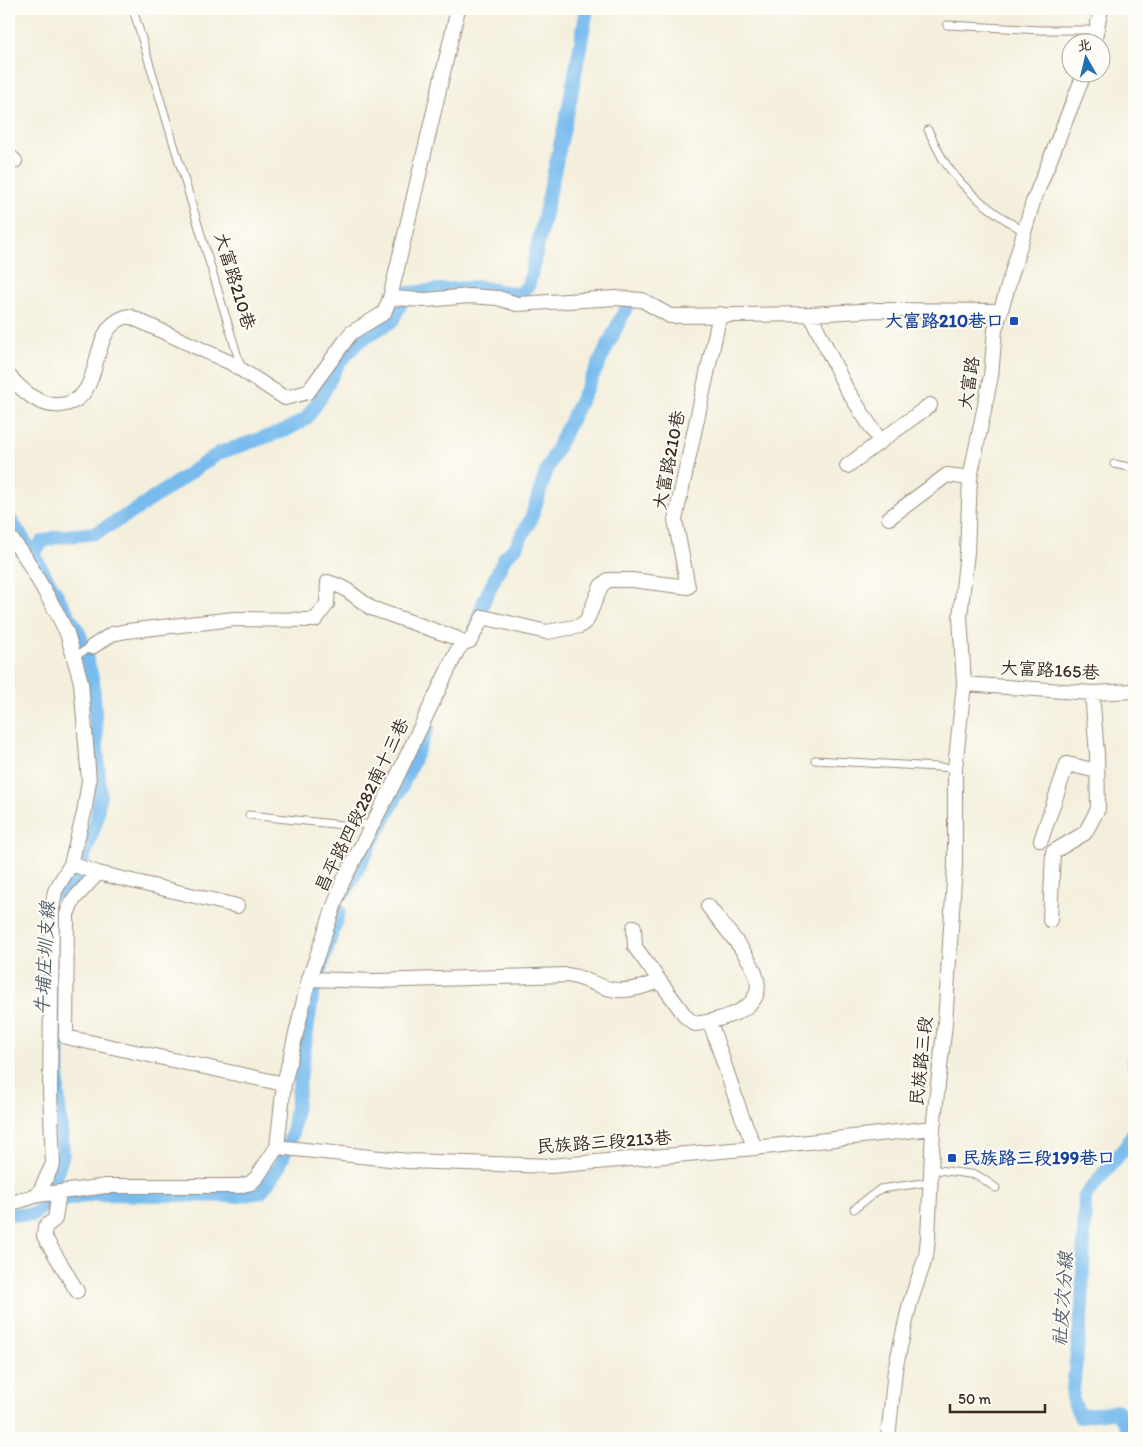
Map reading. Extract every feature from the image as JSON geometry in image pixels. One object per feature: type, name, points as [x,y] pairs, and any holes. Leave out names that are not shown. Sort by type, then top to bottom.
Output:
[{"type":"street","points":[[9,376],[26,394],[52,405],[72,404],[87,389],[108,328],[117,318],[129,316],[242,369],[285,398],[308,392],[351,333],[384,313],[392,299],[458,9]]},
{"type":"street","points":[[1097,32],[1101,9]]},
{"type":"street","name":"大富路","points":[[964,684],[960,617],[967,552],[970,478],[991,376],[995,330],[1045,171],[1081,82]]},
{"type":"street","points":[[392,299],[426,300],[469,296],[498,298],[517,304],[616,298],[642,300],[670,316],[810,314],[877,310],[1001,311]]},
{"type":"street","name":"大富路210巷","points":[[463,643],[470,641],[483,617],[547,632],[580,626],[587,620],[601,586],[608,580],[632,580],[688,587],[676,520],[720,314]]},
{"type":"street","points":[[810,314],[846,388],[880,441]]},
{"type":"street","points":[[846,466],[930,405]]},
{"type":"street","points":[[889,518],[947,475],[970,478]]},
{"type":"street","points":[[9,536],[24,555],[67,633],[82,652],[81,682],[89,781],[78,866],[55,891],[52,909],[50,1090],[53,1164],[38,1195]]},
{"type":"street","points":[[82,652],[112,634],[127,631],[234,619],[315,620],[327,604],[328,582],[344,588],[371,608],[456,638],[463,643]]},
{"type":"street","name":"昌平路四段282南十三巷","points":[[9,1204],[38,1195],[106,1186],[239,1186],[251,1183],[257,1178],[277,1147],[284,1084],[309,979],[342,883],[457,651],[463,643]]},
{"type":"street","name":"大富路165巷","points":[[964,684],[1092,693],[1134,691]]},
{"type":"street","name":"民族路三段","points":[[888,1438],[895,1370],[908,1311],[926,1256],[934,1128],[945,1024],[954,864],[955,768],[964,684]]},
{"type":"street","points":[[1050,920],[1053,852],[1086,834],[1098,809],[1092,693]]},
{"type":"street","points":[[1041,840],[1066,764],[1097,771]]},
{"type":"street","points":[[78,866],[98,873],[237,906]]},
{"type":"street","points":[[98,873],[72,900],[68,914],[66,1037],[284,1084]]},
{"type":"street","points":[[634,927],[635,947],[686,1017],[694,1024],[710,1022],[744,1008],[757,996],[760,985],[756,971],[708,906]]},
{"type":"street","points":[[309,979],[386,981],[567,975],[580,976],[615,990],[641,988],[660,981]]},
{"type":"street","points":[[710,1022],[741,1114],[755,1148]]},
{"type":"street","name":"民族路三段213巷","points":[[277,1147],[408,1161],[550,1166],[755,1148],[934,1128]]},
{"type":"street","points":[[59,1192],[55,1219],[43,1231],[51,1250],[78,1291]]},
{"type":"lane","name":"大富路210巷","points":[[133,9],[242,369]]},
{"type":"lane","points":[[946,25],[1060,32]]},
{"type":"lane","points":[[928,130],[946,164],[970,192],[991,212],[1025,232]]},
{"type":"lane","points":[[1114,464],[1134,468]]},
{"type":"lane","points":[[814,760],[955,768]]},
{"type":"lane","points":[[248,815],[343,825],[365,824],[371,827]]},
{"type":"lane","points":[[854,1209],[880,1189],[931,1176],[977,1174],[996,1188]]},
{"type":"waterway","points":[[33,554],[42,542],[56,537],[96,533],[136,510],[219,453],[286,430],[306,419],[321,397],[338,364],[358,342],[392,321],[406,293],[479,287],[519,295],[529,284],[570,101],[587,9]]},
{"type":"waterway","points":[[475,627],[484,601],[505,557],[515,548],[531,519],[547,469],[628,304]]},
{"type":"waterway","name":"牛埔庄圳支線","points":[[9,518],[33,554],[80,635],[93,681],[100,794],[96,822],[76,879],[63,896],[60,916],[58,1093],[63,1154],[47,1203],[33,1215],[9,1214]]},
{"type":"waterway","points":[[346,891],[402,786],[428,727]]},
{"type":"waterway","points":[[47,1203],[95,1194],[239,1196],[261,1192],[279,1167],[292,1134],[312,997],[339,911]]},
{"type":"waterway","name":"社皮次分線","points":[[1134,1049],[1134,1064]]},
{"type":"waterway","name":"社皮次分線","points":[[1126,1438],[1126,1426],[1118,1411],[1080,1416],[1072,1398],[1082,1306],[1085,1196],[1127,1145],[1134,1131]]},
{"type":"place","name":"大富路210巷口","points":[[1014,321]]},
{"type":"place","name":"民族路三段199巷口","points":[[952,1158]]}]
